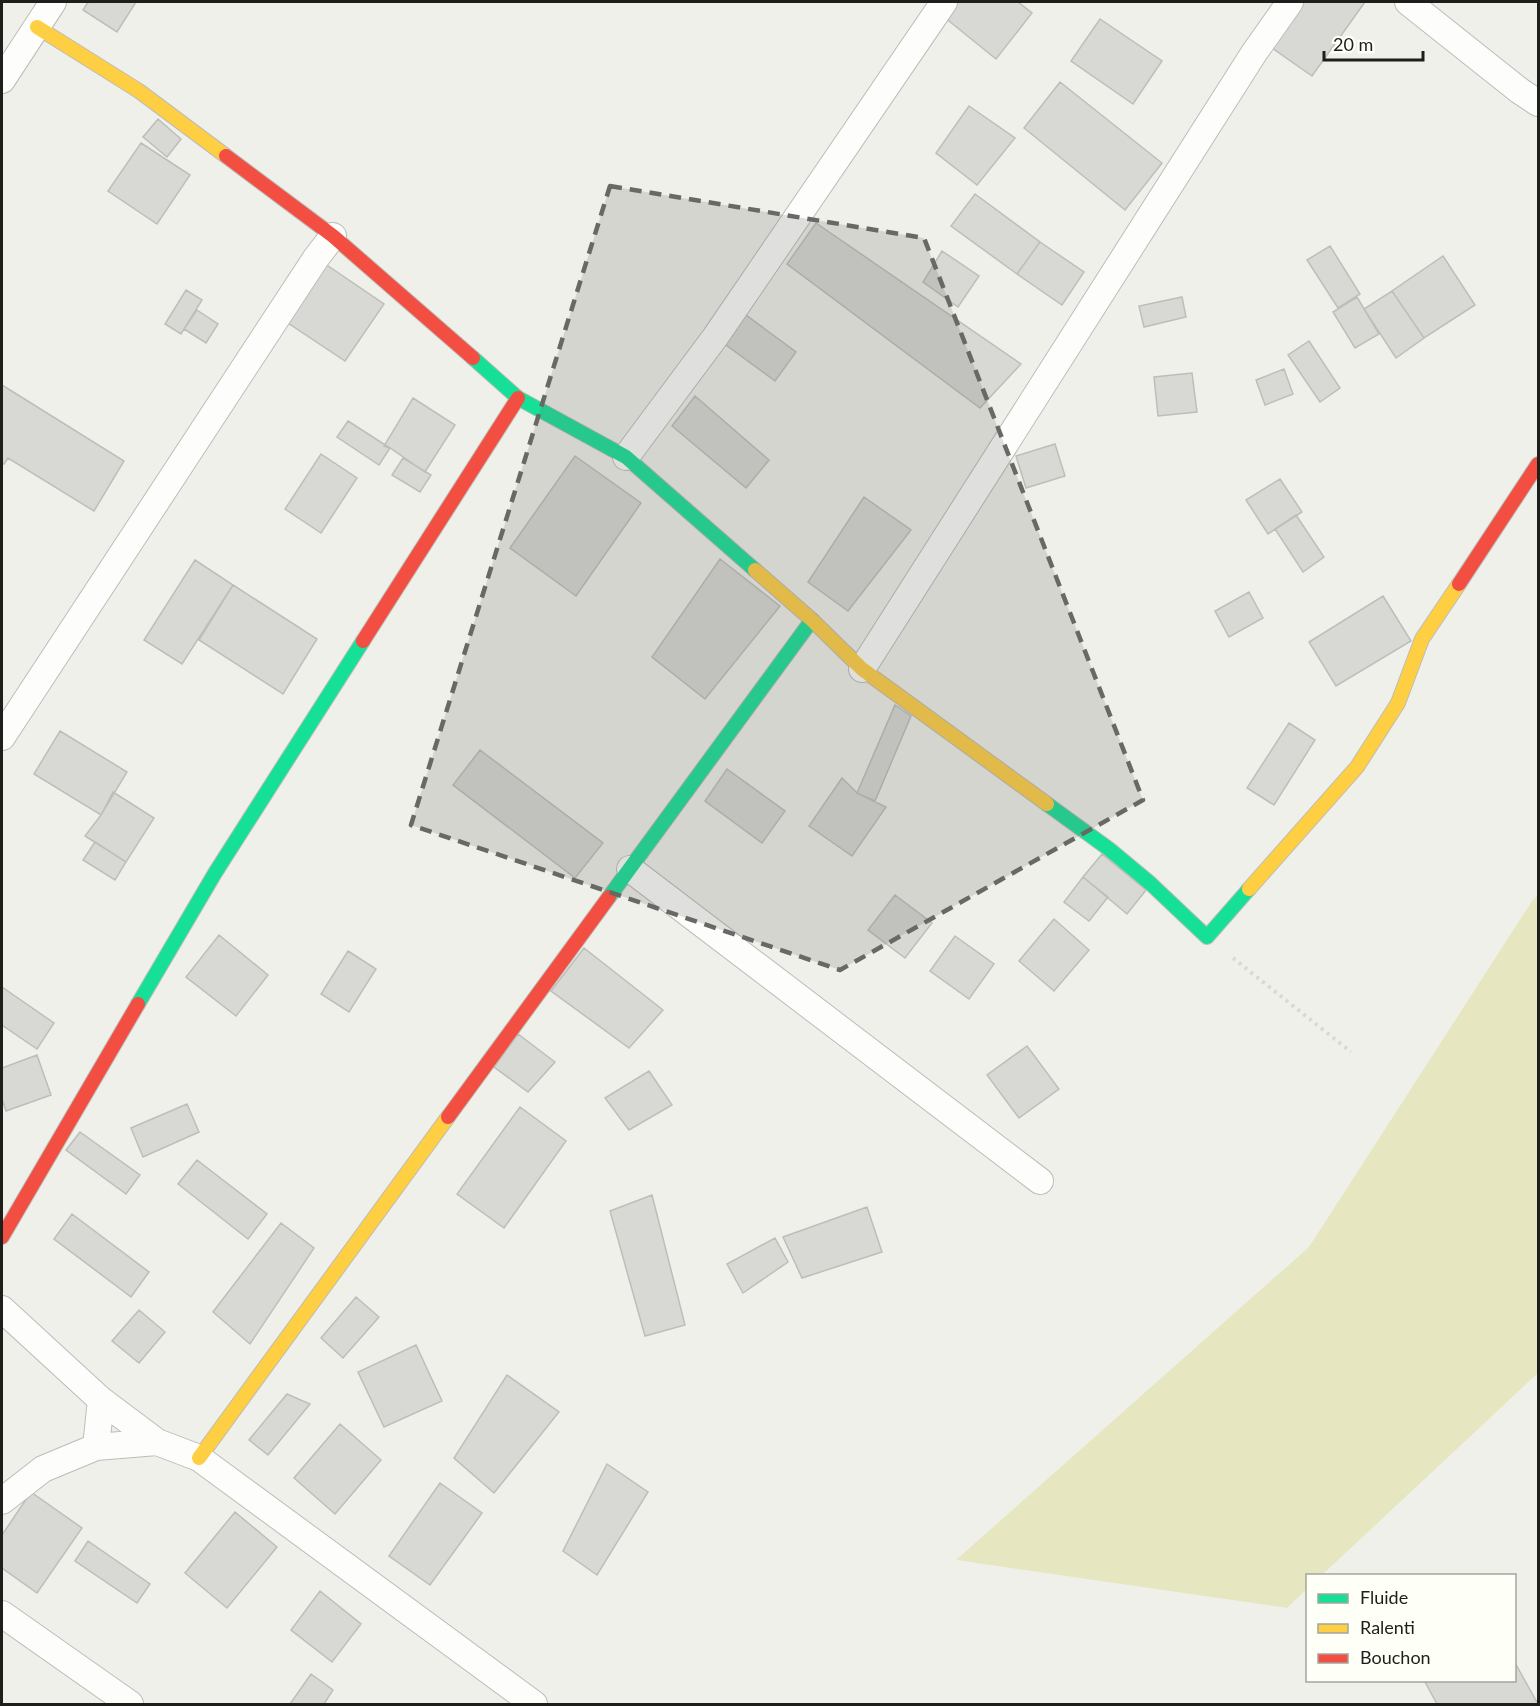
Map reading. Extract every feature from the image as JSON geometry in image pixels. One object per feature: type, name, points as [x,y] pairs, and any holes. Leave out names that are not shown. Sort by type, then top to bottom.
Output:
[{"type":"street","points":[[5,69],[53,2]]},
{"type":"street","points":[[626,457],[716,336],[944,2]]},
{"type":"street","points":[[862,669],[1254,52],[1290,2]]},
{"type":"street","points":[[1408,2],[1520,91],[1539,103]]},
{"type":"street","points":[[37,27],[139,91],[333,236],[518,398],[626,457],[812,620],[862,669],[1109,849],[1151,884],[1207,937],[1357,767],[1398,703],[1422,639],[1539,464]]},
{"type":"street","points":[[2,737],[316,258],[333,236]]},
{"type":"street","points":[[2,1237],[215,873],[518,398]]},
{"type":"street","points":[[199,1458],[812,620]]},
{"type":"street","points":[[630,869],[1040,1181]]},
{"type":"street","points":[[2,1309],[101,1400],[157,1442],[199,1458],[534,1704]]},
{"type":"street","points":[[96,1447],[101,1400]]},
{"type":"street","points":[[2,1501],[43,1469],[96,1447],[157,1442]]},
{"type":"street","points":[[2,1614],[130,1704]]},
{"type":"path","points":[[1207,937],[1351,1052]]},
{"type":"highlighted area","points":[[610,186],[924,238],[1143,800],[840,970],[411,825]]},
{"type":"green space","points":[[1538,895],[1538,1373],[1323,1574],[1306,1574],[1306,1590],[1287,1608],[956,1560],[1309,1247]]},
{"type":"building","points":[[88,2],[136,2],[117,32],[83,10]]},
{"type":"building","points":[[957,2],[1018,2],[1032,13],[996,59],[944,17]]},
{"type":"building","points":[[1300,2],[1365,2],[1312,76],[1269,46]]},
{"type":"building","points":[[1100,19],[1162,61],[1133,104],[1071,61]]},
{"type":"building","points":[[1060,82],[1162,163],[1125,210],[1024,128]]},
{"type":"building","points":[[969,106],[1015,138],[977,185],[936,153]]},
{"type":"building","points":[[158,119],[181,139],[167,157],[143,137]]},
{"type":"building","points":[[141,143],[190,175],[157,224],[108,191]]},
{"type":"building","points":[[975,194],[1040,242],[1017,274],[951,226]]},
{"type":"building","points":[[816,223],[1021,364],[980,408],[787,264]]},
{"type":"building","points":[[1040,242],[1084,272],[1062,305],[1017,274]]},
{"type":"building","points":[[1330,246],[1360,294],[1338,308],[1307,260]]},
{"type":"building","points":[[942,251],[979,276],[958,307],[923,282]]},
{"type":"building","points":[[1443,256],[1475,305],[1424,338],[1392,291]]},
{"type":"building","points":[[318,259],[384,304],[345,361],[279,317]]},
{"type":"building","points":[[186,290],[202,300],[181,334],[165,324]]},
{"type":"building","points":[[1392,291],[1424,338],[1396,358],[1364,309]]},
{"type":"building","points":[[1182,297],[1186,317],[1144,327],[1139,306]]},
{"type":"building","points":[[1357,297],[1379,334],[1355,348],[1333,312]]},
{"type":"building","points":[[197,310],[218,324],[206,343],[184,329]]},
{"type":"building","points":[[742,312],[796,352],[775,381],[722,342]]},
{"type":"building","points":[[1309,341],[1340,388],[1320,402],[1288,355]]},
{"type":"building","points":[[1284,369],[1293,394],[1265,405],[1256,380]]},
{"type":"building","points":[[1192,373],[1197,412],[1158,416],[1154,377]]},
{"type":"building","points":[[2,385],[124,461],[94,511],[8,458],[4,464],[2,463]]},
{"type":"building","points":[[695,396],[769,460],[746,488],[672,426]]},
{"type":"building","points":[[413,398],[455,425],[425,472],[384,446]]},
{"type":"building","points":[[348,421],[390,448],[379,465],[337,437]]},
{"type":"building","points":[[1055,444],[1065,476],[1026,488],[1016,456]]},
{"type":"building","points":[[321,454],[357,478],[321,533],[285,509]]},
{"type":"building","points":[[575,456],[641,503],[576,596],[510,548]]},
{"type":"building","points":[[403,458],[431,475],[420,492],[392,475]]},
{"type":"building","points":[[1280,479],[1302,512],[1268,534],[1246,500]]},
{"type":"building","points":[[864,497],[911,530],[848,611],[808,582]]},
{"type":"building","points":[[1296,515],[1324,557],[1303,572],[1275,529]]},
{"type":"building","points":[[720,559],[780,606],[705,699],[652,657]]},
{"type":"building","points":[[195,560],[233,585],[182,664],[144,640]]},
{"type":"building","points":[[233,585],[317,639],[283,694],[199,640]]},
{"type":"building","points":[[1249,592],[1263,618],[1229,637],[1215,611]]},
{"type":"building","points":[[1383,596],[1411,641],[1336,686],[1309,642]]},
{"type":"building","points":[[895,705],[911,716],[875,801],[857,793]]},
{"type":"building","points":[[1289,723],[1315,740],[1274,805],[1247,788]]},
{"type":"building","points":[[60,731],[127,772],[101,815],[34,774]]},
{"type":"building","points":[[480,750],[603,843],[575,878],[453,785]]},
{"type":"building","points":[[727,769],[785,811],[762,843],[705,801]]},
{"type":"building","points":[[842,778],[857,793],[886,807],[852,856],[809,826]]},
{"type":"building","points":[[113,792],[154,818],[126,862],[85,836],[101,815]]},
{"type":"building","points":[[95,842],[126,862],[115,880],[83,860]]},
{"type":"building","points":[[1102,854],[1146,890],[1127,914],[1083,877]]},
{"type":"building","points":[[1083,877],[1108,897],[1089,921],[1064,902]]},
{"type":"building","points":[[895,895],[932,923],[905,958],[868,930]]},
{"type":"building","points":[[1054,919],[1089,950],[1054,991],[1019,961]]},
{"type":"building","points":[[219,935],[268,975],[236,1016],[186,977]]},
{"type":"building","points":[[955,936],[994,964],[969,999],[930,971]]},
{"type":"building","points":[[584,948],[663,1010],[629,1048],[551,991]]},
{"type":"building","points":[[348,951],[376,969],[349,1012],[321,994]]},
{"type":"building","points":[[2,987],[54,1023],[37,1049],[2,1025]]},
{"type":"building","points":[[518,1034],[555,1062],[528,1092],[494,1067]]},
{"type":"building","points":[[1027,1046],[1059,1089],[1019,1118],[987,1075]]},
{"type":"building","points":[[37,1055],[51,1095],[6,1111],[2,1099],[2,1068]]},
{"type":"building","points":[[649,1071],[672,1105],[629,1130],[605,1098]]},
{"type":"building","points":[[187,1104],[199,1132],[143,1157],[131,1128]]},
{"type":"building","points":[[520,1107],[566,1141],[504,1228],[457,1194]]},
{"type":"building","points":[[80,1132],[140,1175],[126,1194],[66,1150]]},
{"type":"building","points":[[197,1160],[267,1214],[248,1239],[178,1184]]},
{"type":"building","points":[[652,1195],[685,1325],[645,1336],[610,1211]]},
{"type":"building","points":[[867,1207],[882,1252],[802,1278],[783,1237]]},
{"type":"building","points":[[72,1214],[149,1272],[131,1297],[54,1239]]},
{"type":"building","points":[[281,1223],[314,1248],[250,1344],[213,1312]]},
{"type":"building","points":[[775,1238],[788,1262],[743,1293],[727,1264]]},
{"type":"building","points":[[356,1297],[379,1317],[343,1358],[321,1338]]},
{"type":"building","points":[[139,1310],[165,1332],[139,1363],[112,1341]]},
{"type":"building","points":[[416,1345],[442,1401],[384,1427],[358,1372]]},
{"type":"building","points":[[507,1375],[559,1412],[494,1493],[454,1458]]},
{"type":"building","points":[[287,1394],[310,1404],[268,1455],[249,1440]]},
{"type":"building","points":[[340,1424],[381,1460],[335,1514],[294,1478]]},
{"type":"building","points":[[607,1464],[648,1492],[597,1575],[563,1551]]},
{"type":"building","points":[[440,1483],[482,1513],[430,1585],[389,1556]]},
{"type":"building","points":[[31,1492],[82,1528],[37,1593],[2,1568],[2,1535]]},
{"type":"building","points":[[235,1512],[277,1547],[227,1608],[185,1573]]},
{"type":"building","points":[[88,1541],[150,1584],[137,1603],[75,1561]]},
{"type":"building","points":[[320,1591],[361,1624],[332,1662],[291,1630]]},
{"type":"building","points":[[1516,1665],[1538,1704],[1437,1704],[1425,1682],[1516,1682]]},
{"type":"building","points":[[311,1674],[333,1690],[324,1704],[290,1704]]},
{"type":"traffic: fast","points":[[473,358],[518,398],[626,457],[755,570]]},
{"type":"traffic: fast","points":[[609,897],[812,620]]},
{"type":"traffic: fast","points":[[138,1004],[215,873],[363,641]]},
{"type":"traffic: fast","points":[[1047,804],[1109,849],[1151,884],[1207,937],[1249,889]]},
{"type":"traffic: slow","points":[[37,27],[139,91],[226,156]]},
{"type":"traffic: slow","points":[[755,570],[812,620],[862,669],[1047,804]]},
{"type":"traffic: slow","points":[[1249,889],[1357,767],[1398,703],[1422,639],[1459,584]]},
{"type":"traffic: slow","points":[[199,1458],[448,1117]]},
{"type":"traffic: jam","points":[[226,156],[333,236],[473,358]]},
{"type":"traffic: jam","points":[[363,641],[518,398]]},
{"type":"traffic: jam","points":[[1459,584],[1538,464]]},
{"type":"traffic: jam","points":[[448,1117],[609,897]]},
{"type":"traffic: jam","points":[[2,1237],[138,1004]]}]
